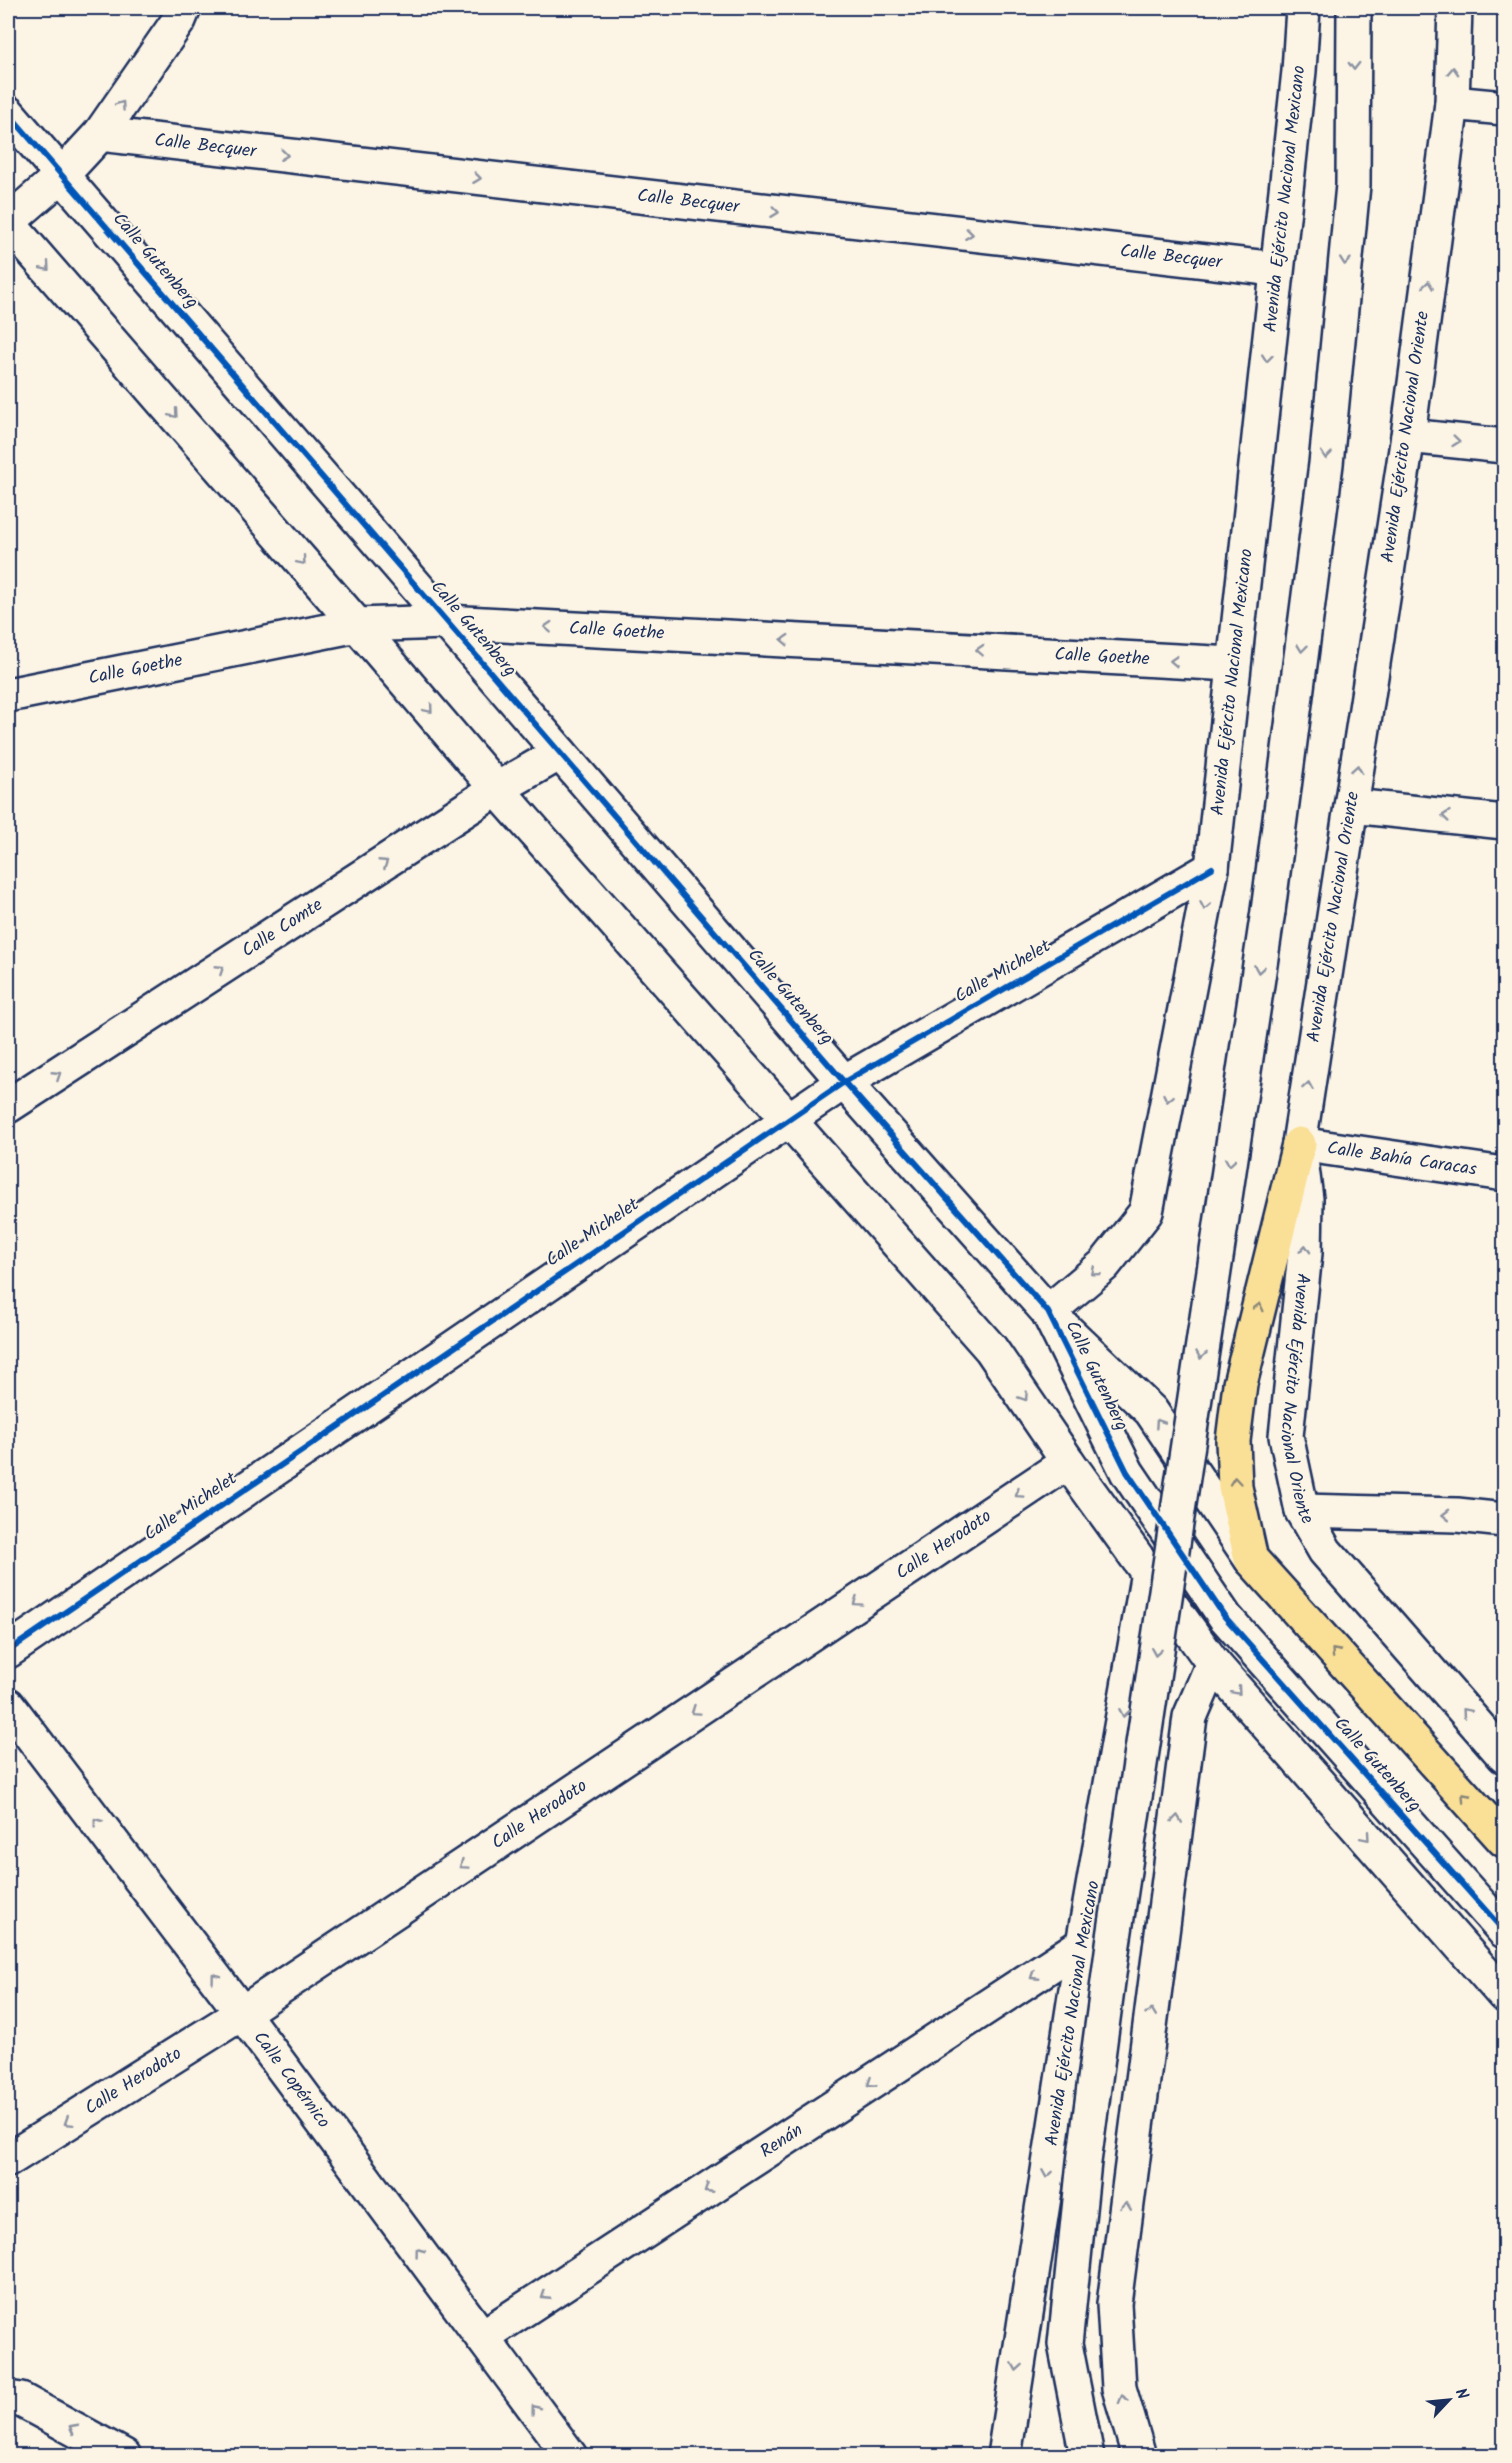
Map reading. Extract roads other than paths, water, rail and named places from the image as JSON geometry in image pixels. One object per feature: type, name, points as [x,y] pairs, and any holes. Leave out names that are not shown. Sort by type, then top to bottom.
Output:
[{"type":"main road","points":[[1299,1144],[1240,1384],[1233,1441],[1235,1487],[1251,1558],[1504,1840]]},
{"type":"street","points":[[184,8],[179,20],[100,134],[62,175],[8,222],[497,789],[991,1349],[1068,1462],[1213,1663],[1504,1995]]},
{"type":"street","name":"Avenida Ejército Nacional Mexicano","points":[[1048,1312],[1104,1265],[1146,1212],[1212,868],[1299,71],[1303,8]]},
{"type":"street","points":[[1087,2456],[1065,2344],[1084,2162],[1116,1920],[1268,912],[1326,464],[1352,197],[1354,8]]},
{"type":"street","name":"Avenida Ejército Nacional Oriente","points":[[1455,8],[1452,103],[1408,436],[1299,1144],[1306,1199],[1305,1253],[1286,1436],[1302,1512],[1325,1551],[1504,1756]]},
{"type":"street","points":[[1452,103],[1504,108]]},
{"type":"street","name":"Calle Gutenberg","points":[[8,113],[844,1082],[1048,1312],[1127,1472],[1225,1617],[1504,1931]]},
{"type":"street","name":"Calle Becquer","points":[[100,134],[1276,269]]},
{"type":"street","points":[[1408,436],[1504,446]]},
{"type":"street","name":"Calle Goethe","points":[[8,695],[357,625],[446,622],[1233,664]]},
{"type":"street","name":"Calle Comte","points":[[8,1106],[497,789],[560,753]]},
{"type":"street","points":[[1352,806],[1504,822]]},
{"type":"street","name":"Calle Michelet","points":[[8,1651],[787,1119],[844,1082],[1212,868]]},
{"type":"street","name":"Calle Bahía Caracas","points":[[1299,1144],[1504,1174]]},
{"type":"street","points":[[1048,1312],[1150,1411],[1251,1558]]},
{"type":"street","name":"Calle Herodoto","points":[[8,2160],[242,2013],[1068,1462]]},
{"type":"street","points":[[1302,1512],[1457,1515],[1504,1520]]},
{"type":"street","name":"Avenida Ejército Nacional Mexicano","points":[[1004,2456],[1083,1944],[1148,1572]]},
{"type":"street","points":[[1139,2456],[1119,2388],[1114,2304],[1190,1717],[1213,1663]]},
{"type":"street","name":"Calle Copérnico","points":[[8,1705],[242,2013],[570,2456]]},
{"type":"street","name":"Renán","points":[[482,2337],[1083,1944]]},
{"type":"street","points":[[8,2398],[21,2400],[124,2456]]}]
